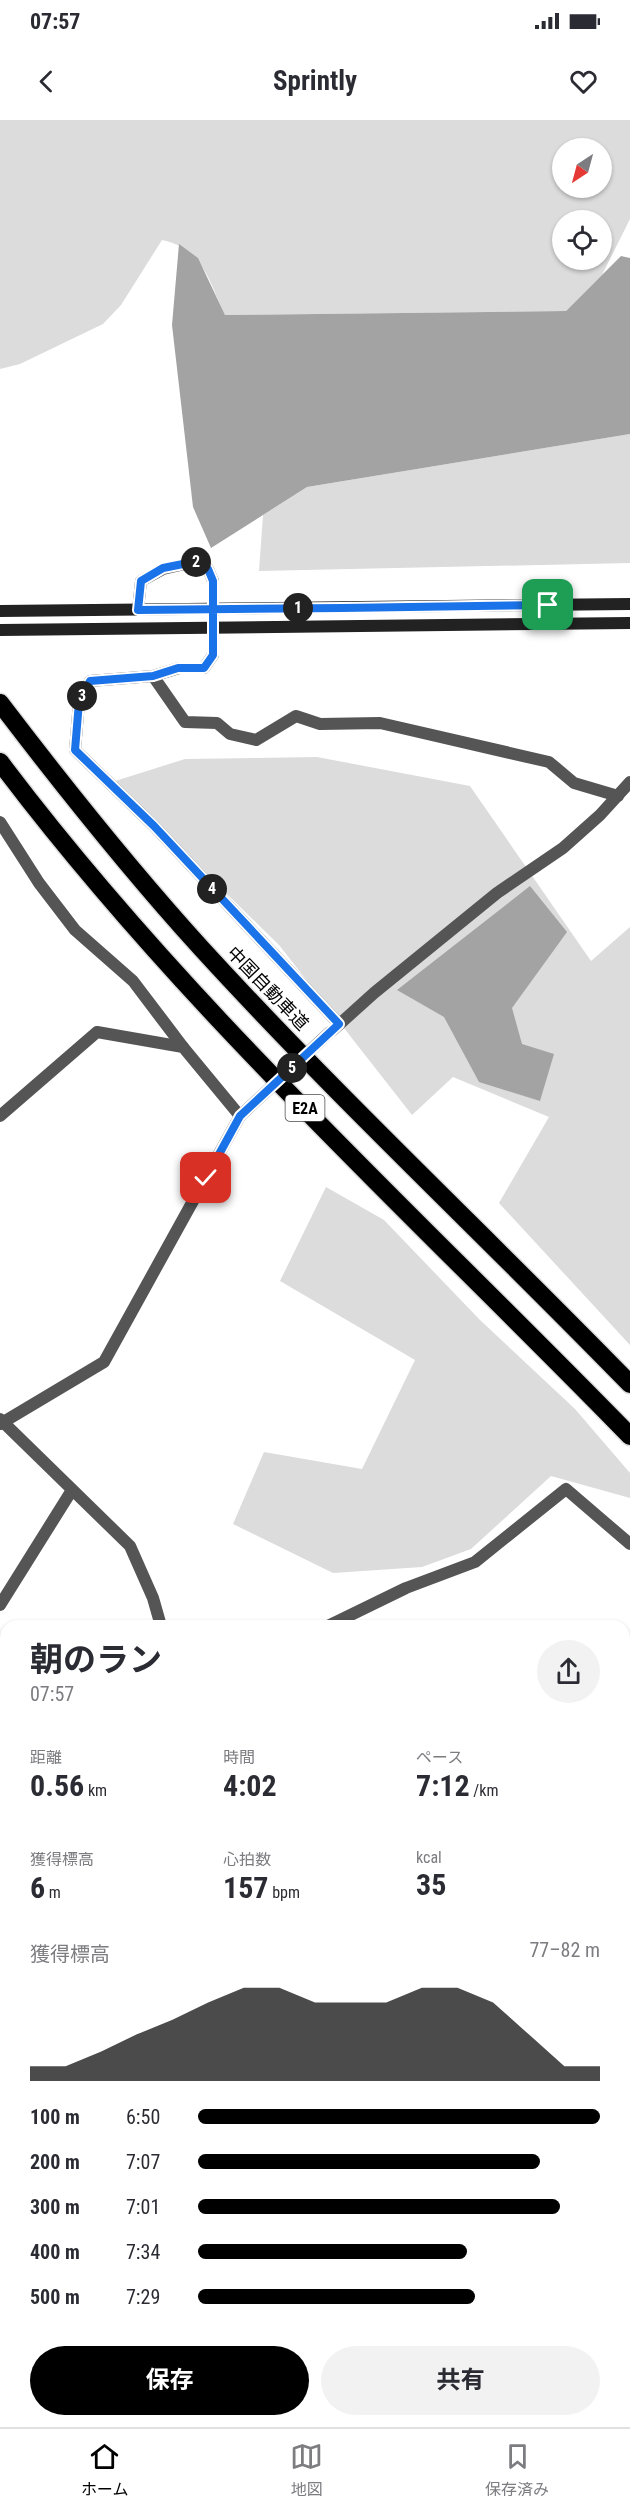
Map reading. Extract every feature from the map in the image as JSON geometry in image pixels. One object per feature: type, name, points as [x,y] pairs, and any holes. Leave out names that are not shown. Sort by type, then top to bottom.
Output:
[{"type":"highway","name":"中国自動車道","points":[[0,703],[121,857],[200,948],[358,1112],[630,1384]]},
{"type":"highway","name":"E2A","points":[[0,762],[97,883],[176,972],[334,1138],[630,1436]]},
{"type":"street","points":[[138,610],[141,581],[163,568],[198,561],[208,569],[213,581],[213,655],[204,668],[178,668],[153,676],[90,681],[79,702],[75,750],[154,826],[335,1028]]},
{"type":"street","points":[[0,611],[630,604]]},
{"type":"street","points":[[0,630],[630,623]]},
{"type":"street","points":[[153,676],[185,722],[217,723],[230,734],[256,740],[296,716],[320,724],[380,723],[549,762],[574,783],[618,796]]},
{"type":"street","points":[[159,1620],[153,1598],[130,1546],[1,1422],[104,1362],[240,1116],[374,993],[497,893],[563,848],[600,815],[630,782]]},
{"type":"street","points":[[0,822],[39,883],[75,930],[133,981],[183,1047],[240,1116]]},
{"type":"street","points":[[0,1116],[97,1032],[183,1047]]},
{"type":"street","points":[[340,1620],[406,1588],[475,1562],[566,1489],[630,1544]]},
{"type":"street","points":[[0,1605],[72,1490]]},
{"type":"shaded area","points":[[0,120],[630,120],[630,219],[612,255],[612,210],[552,210],[552,270],[604,270],[566,311],[225,315],[209,278],[196,258],[176,244],[162,240],[121,305],[103,324],[20,364],[0,369]]},
{"type":"shaded area","points":[[179,244],[198,258],[225,315],[566,311],[607,270],[612,270],[612,265],[621,256],[630,258],[630,434],[307,487],[211,548],[193,507],[172,325]]},
{"type":"shaded area","points":[[630,434],[630,563],[259,571],[263,515],[307,487]]},
{"type":"shaded area","points":[[317,757],[470,786],[591,961],[630,927],[630,1345],[499,1203],[549,1117],[453,1077],[412,1115],[279,945],[112,782],[185,759]]},
{"type":"shaded area","points":[[530,886],[567,932],[512,1008],[522,1044],[554,1054],[540,1101],[479,1082],[444,1017],[397,990]]},
{"type":"shaded area","points":[[326,1187],[384,1220],[480,1320],[575,1409],[630,1473],[630,1498],[551,1476],[471,1549],[422,1567],[333,1573],[233,1524],[264,1452],[362,1469],[415,1360],[280,1281]]},
{"type":"route","points":[[206,1178],[240,1116],[339,1024],[154,826],[75,750],[79,702],[90,681],[153,676],[178,668],[204,668],[213,655],[213,581],[208,569],[198,561],[163,568],[141,581],[138,610],[220,609],[302,608],[466,606],[548,605]]}]
